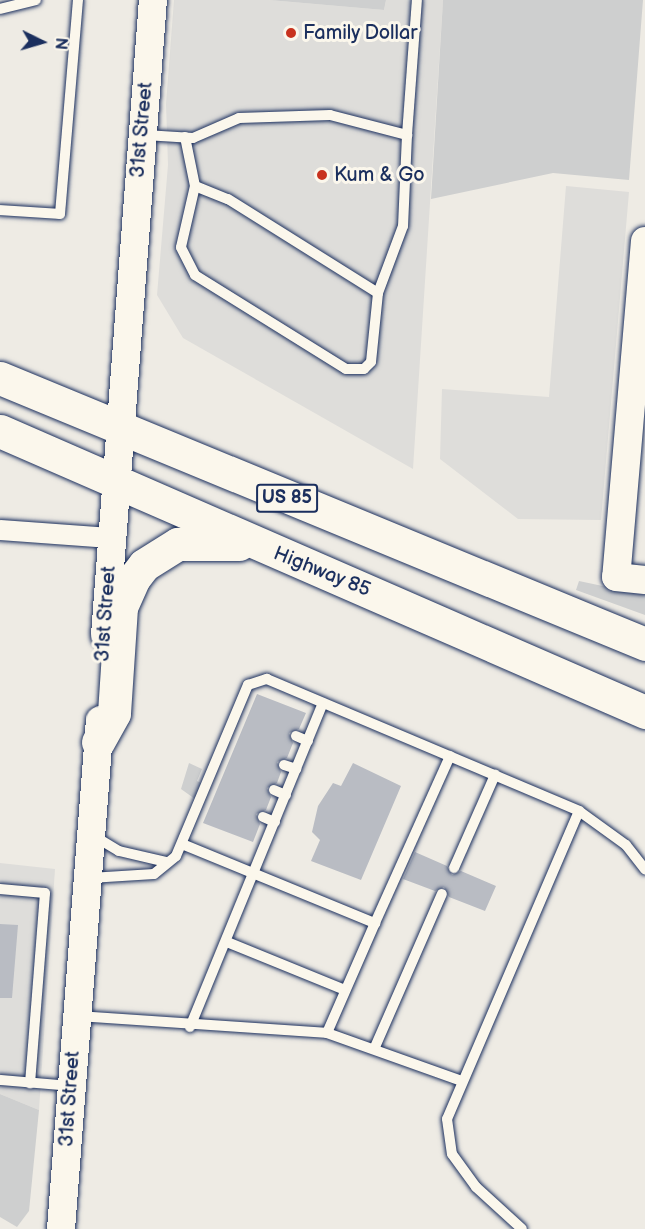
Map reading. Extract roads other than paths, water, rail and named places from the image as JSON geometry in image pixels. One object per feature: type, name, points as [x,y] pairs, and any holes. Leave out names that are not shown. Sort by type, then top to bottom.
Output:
[{"type":"highway","name":"US 85","points":[[0,378],[645,644]]},
{"type":"highway","name":"Highway 85","points":[[0,431],[114,479],[256,546],[645,712]]},
{"type":"highway","points":[[99,742],[114,713],[121,607],[144,565],[177,544],[256,546]]},
{"type":"street","name":"31st Street","points":[[61,1229],[90,833],[99,742],[114,479],[120,428],[153,0]]},
{"type":"street","points":[[645,241],[616,577],[645,580]]},
{"type":"street","points":[[0,530],[111,538]]},
{"type":"lane","points":[[0,9],[36,0]]},
{"type":"lane","points":[[0,210],[60,214],[78,0]]},
{"type":"lane","points":[[185,137],[195,186],[181,247],[195,275],[346,369],[364,369],[370,362],[378,293],[403,226],[417,0]]},
{"type":"lane","points":[[142,135],[185,137],[239,118],[330,115],[407,135]]},
{"type":"lane","points":[[195,186],[228,199],[378,293]]},
{"type":"lane","points":[[87,878],[137,877],[154,874],[166,862],[182,844],[248,685],[267,679],[579,811],[626,845],[645,869]]},
{"type":"lane","points":[[190,1027],[227,942],[323,703]]},
{"type":"lane","points":[[237,712],[248,716]]},
{"type":"lane","points":[[296,736],[308,741]]},
{"type":"lane","points":[[225,740],[236,744]]},
{"type":"lane","points":[[327,1033],[450,756]]},
{"type":"lane","points":[[213,765],[225,770]]},
{"type":"lane","points":[[284,765],[296,770]]},
{"type":"lane","points":[[454,868],[495,775]]},
{"type":"lane","points":[[274,790],[286,795]]},
{"type":"lane","points":[[202,792],[213,797]]},
{"type":"lane","points":[[522,1229],[476,1187],[452,1154],[447,1119],[579,811]]},
{"type":"lane","points":[[263,817],[275,822]]},
{"type":"lane","points":[[90,833],[119,851],[166,862]]},
{"type":"lane","points":[[182,844],[375,923]]},
{"type":"lane","points":[[0,889],[45,892],[30,1083]]},
{"type":"lane","points":[[375,1047],[442,894]]},
{"type":"lane","points":[[227,942],[345,990]]},
{"type":"lane","points":[[76,1016],[190,1027],[327,1033],[375,1047],[462,1081]]},
{"type":"lane","points":[[0,1080],[71,1086]]},
{"type":"place","name":"Family Dollar","points":[[291,33]]},
{"type":"place","name":"Kum & Go","points":[[322,175]]}]
